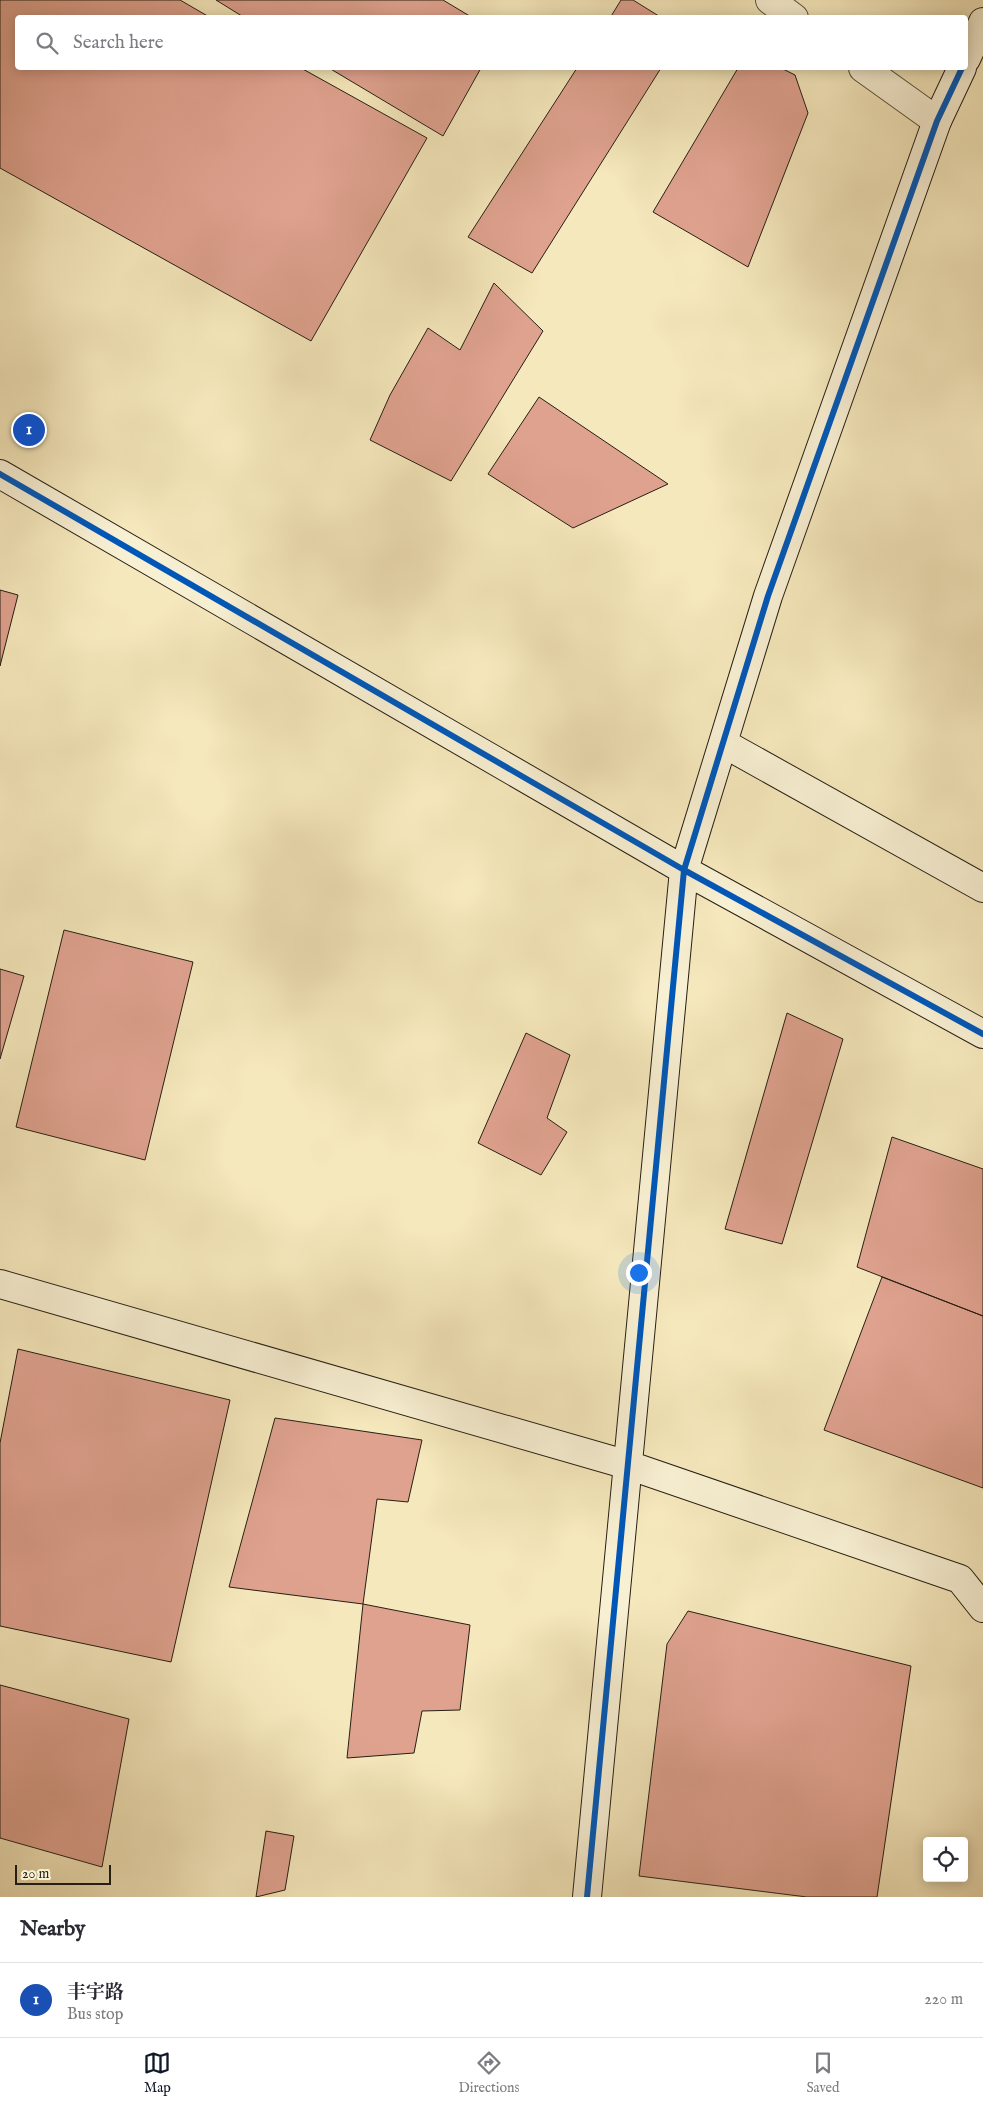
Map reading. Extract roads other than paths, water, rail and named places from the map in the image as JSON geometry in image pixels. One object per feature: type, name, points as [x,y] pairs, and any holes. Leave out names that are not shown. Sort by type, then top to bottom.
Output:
[{"type":"street","points":[[770,0],[790,15]]},
{"type":"street","points":[[968,55],[983,22]]},
{"type":"street","points":[[866,70],[937,121]]},
{"type":"street","points":[[587,1897],[684,870],[768,596],[937,121],[961,70]]},
{"type":"street","points":[[0,474],[684,870],[983,1034]]},
{"type":"street","points":[[723,743],[983,888]]},
{"type":"street","points":[[0,1284],[628,1465],[960,1579],[983,1608]]},
{"type":"place","name":"丰宇路","points":[[29,430]]}]
